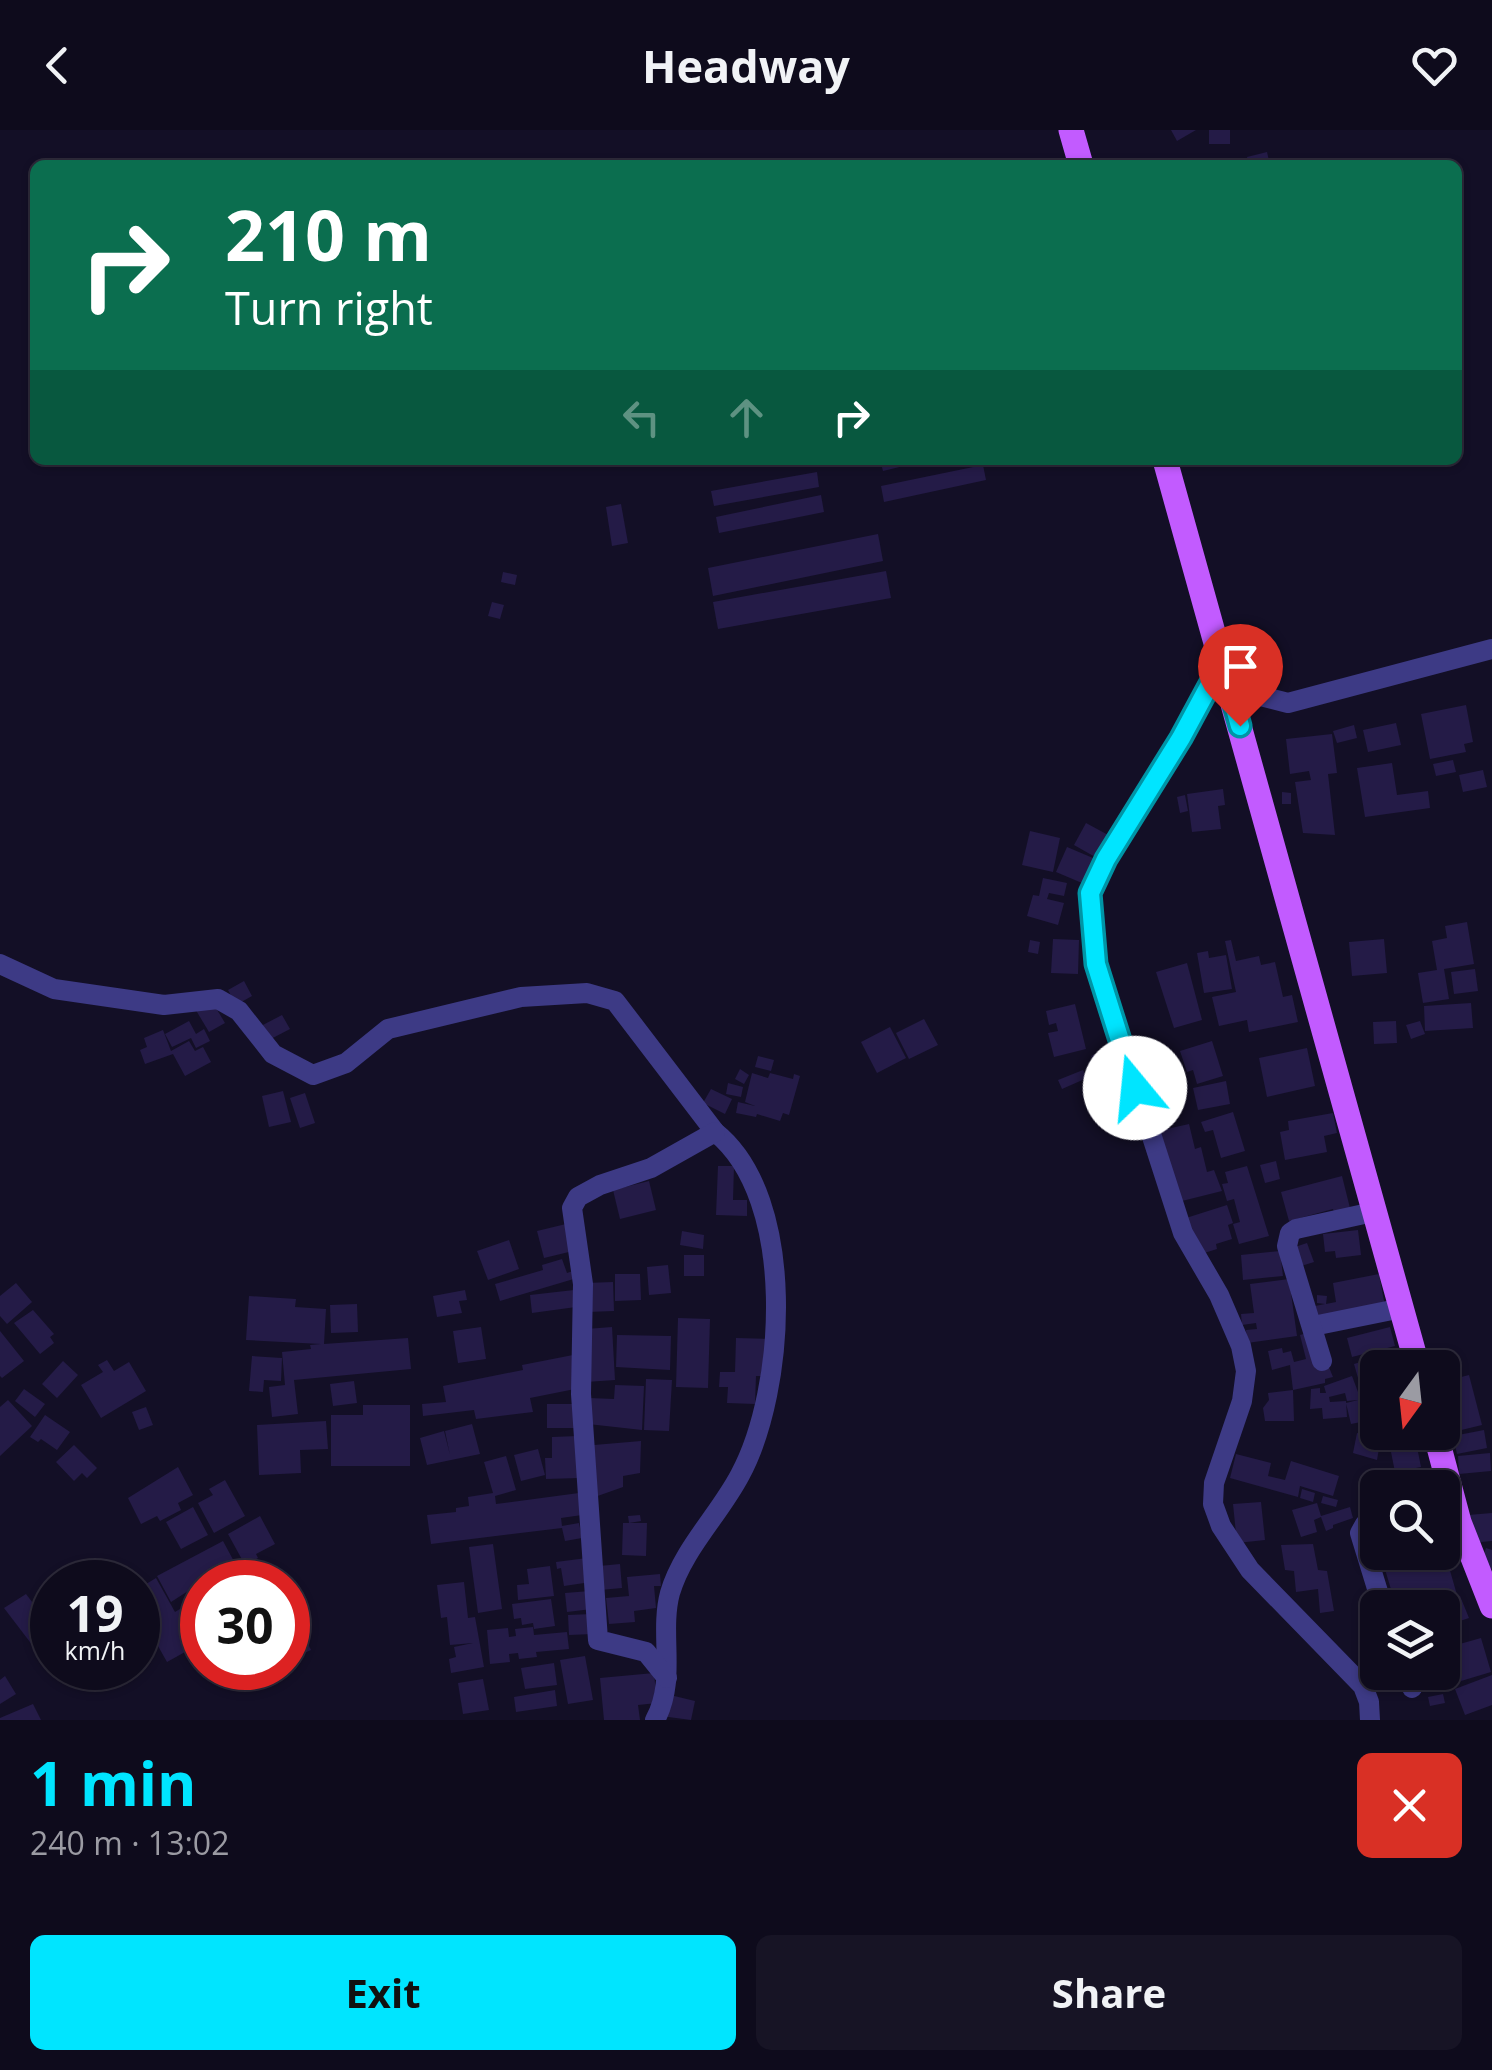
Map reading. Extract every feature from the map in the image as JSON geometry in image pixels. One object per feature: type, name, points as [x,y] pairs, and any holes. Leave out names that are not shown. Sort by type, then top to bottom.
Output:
[{"type":"main road","points":[[1071,130],[1080,160]]},
{"type":"main road","points":[[1166,465],[1413,1350]]},
{"type":"main road","points":[[1460,1535],[1485,1572],[1492,1606]]},
{"type":"street","points":[[1229,688],[1288,703],[1492,649]]},
{"type":"street","points":[[1222,662],[1090,893],[1096,964],[1183,1233],[1219,1296],[1241,1346],[1246,1371],[1242,1402],[1214,1482],[1213,1504],[1250,1570],[1363,1686],[1370,1702],[1370,1720]]},
{"type":"street","points":[[0,964],[54,989],[164,1005],[218,999],[239,1011],[272,1054],[313,1076],[346,1063],[388,1029],[521,997],[587,993],[616,1001],[715,1132],[734,1147],[751,1179],[768,1232],[776,1285],[778,1332],[752,1449],[740,1476],[681,1564],[669,1596],[668,1678],[656,1720]]},
{"type":"street","points":[[668,1678],[646,1652],[598,1640],[581,1394],[583,1284],[572,1208],[578,1197],[589,1191],[651,1168],[715,1132]]},
{"type":"street","points":[[1322,1361],[1287,1246],[1290,1233],[1296,1228],[1373,1212]]},
{"type":"street","points":[[1312,1326],[1402,1308]]},
{"type":"building","points":[[1171,130],[1196,130],[1177,141]]},
{"type":"building","points":[[1209,130],[1230,130],[1230,144],[1209,144]]},
{"type":"building","points":[[1267,152],[1269,160],[1248,160],[1247,157]]},
{"type":"building","points":[[881,465],[908,465],[883,471]]},
{"type":"building","points":[[983,465],[986,480],[884,502],[881,486]]},
{"type":"building","points":[[817,472],[819,487],[714,506],[711,491]]},
{"type":"building","points":[[821,495],[824,512],[719,533],[716,517]]},
{"type":"building","points":[[621,504],[628,543],[612,546],[606,507]]},
{"type":"building","points":[[878,534],[883,561],[713,596],[708,568]]},
{"type":"building","points":[[886,571],[891,598],[718,629],[713,602]]},
{"type":"building","points":[[503,572],[517,575],[515,585],[501,582]]},
{"type":"building","points":[[492,602],[504,605],[500,619],[488,616]]},
{"type":"building","points":[[1258,653],[1269,684],[1250,691],[1239,659]]},
{"type":"building","points":[[1466,705],[1473,742],[1464,744],[1466,752],[1430,759],[1421,714]]},
{"type":"building","points":[[1396,723],[1401,745],[1368,752],[1363,730]]},
{"type":"building","points":[[1354,725],[1357,738],[1337,743],[1333,731]]},
{"type":"building","points":[[1332,734],[1337,773],[1328,774],[1335,835],[1303,833],[1295,782],[1311,780],[1309,771],[1290,774],[1286,739]]},
{"type":"building","points":[[1453,760],[1456,772],[1436,776],[1433,764]]},
{"type":"building","points":[[1392,763],[1397,795],[1428,791],[1430,808],[1365,817],[1357,768]]},
{"type":"building","points":[[1483,770],[1487,787],[1463,792],[1459,775]]},
{"type":"building","points":[[1223,789],[1225,805],[1218,806],[1221,829],[1192,832],[1187,794]]},
{"type":"building","points":[[1282,792],[1291,793],[1291,804],[1282,804]]},
{"type":"building","points":[[1185,795],[1188,811],[1180,813],[1177,797]]},
{"type":"building","points":[[1086,823],[1110,836],[1097,858],[1074,845]]},
{"type":"building","points":[[1030,831],[1060,838],[1053,872],[1022,865]]},
{"type":"building","points":[[1067,847],[1093,858],[1082,883],[1056,872]]},
{"type":"building","points":[[1043,878],[1067,883],[1064,896],[1049,893],[1047,899],[1064,903],[1058,925],[1027,916],[1033,895],[1039,896]]},
{"type":"building","points":[[1467,922],[1474,964],[1444,969],[1449,999],[1423,1003],[1418,973],[1437,970],[1432,941],[1447,938],[1445,926]]},
{"type":"building","points":[[1053,939],[1079,940],[1078,974],[1051,973]]},
{"type":"building","points":[[1384,939],[1387,973],[1352,976],[1349,942]]},
{"type":"building","points":[[1030,940],[1040,942],[1038,954],[1028,952]]},
{"type":"building","points":[[1231,940],[1236,961],[1259,956],[1261,965],[1275,962],[1283,997],[1292,995],[1298,1022],[1249,1032],[1247,1020],[1219,1026],[1212,997],[1236,992],[1225,941]]},
{"type":"building","points":[[1208,951],[1209,958],[1226,955],[1232,989],[1204,993],[1197,953]]},
{"type":"building","points":[[1187,963],[1202,1020],[1174,1028],[1156,972]]},
{"type":"building","points":[[1475,969],[1478,991],[1454,994],[1451,972]]},
{"type":"building","points":[[244,981],[252,996],[236,1005],[228,990]]},
{"type":"building","points":[[210,998],[225,1023],[209,1032],[194,1007]]},
{"type":"building","points":[[1471,1003],[1473,1028],[1425,1031],[1424,1006]]},
{"type":"building","points":[[1075,1004],[1086,1049],[1054,1057],[1048,1033],[1058,1031],[1056,1023],[1049,1025],[1046,1011]]},
{"type":"building","points":[[282,1015],[290,1029],[267,1041],[259,1027]]},
{"type":"building","points":[[924,1019],[938,1045],[909,1059],[896,1033]]},
{"type":"building","points":[[189,1021],[196,1034],[204,1029],[210,1041],[196,1048],[191,1038],[172,1047],[165,1034]]},
{"type":"building","points":[[1396,1021],[1397,1043],[1374,1044],[1373,1022]]},
{"type":"building","points":[[1420,1021],[1425,1034],[1411,1039],[1406,1025]]},
{"type":"building","points":[[890,1027],[906,1058],[877,1073],[861,1042]]},
{"type":"building","points":[[163,1030],[171,1051],[189,1041],[195,1051],[203,1047],[211,1062],[185,1076],[173,1054],[145,1064],[140,1050],[147,1047],[144,1038]]},
{"type":"building","points":[[1212,1041],[1223,1076],[1197,1084],[1193,1070],[1187,1072],[1180,1051]]},
{"type":"building","points":[[1110,1047],[1115,1059],[1096,1067],[1091,1056]]},
{"type":"building","points":[[1307,1048],[1315,1086],[1267,1097],[1259,1058]]},
{"type":"building","points":[[758,1056],[774,1060],[771,1071],[755,1067]]},
{"type":"building","points":[[740,1069],[749,1075],[744,1084],[735,1079]]},
{"type":"building","points":[[1083,1070],[1087,1078],[1062,1089],[1058,1080]]},
{"type":"building","points":[[752,1073],[768,1078],[770,1073],[793,1079],[794,1074],[800,1076],[789,1115],[783,1113],[780,1121],[736,1113],[738,1102],[755,1106],[745,1102]]},
{"type":"building","points":[[1226,1081],[1230,1104],[1198,1110],[1193,1088]]},
{"type":"building","points":[[728,1083],[743,1087],[741,1097],[726,1094]]},
{"type":"building","points":[[711,1089],[732,1099],[725,1114],[703,1103]]},
{"type":"building","points":[[283,1091],[291,1122],[269,1127],[262,1096]]},
{"type":"building","points":[[305,1093],[315,1123],[300,1128],[290,1098]]},
{"type":"building","points":[[1233,1112],[1245,1151],[1221,1158],[1213,1130],[1205,1132],[1201,1122]]},
{"type":"building","points":[[1333,1113],[1337,1133],[1324,1136],[1327,1152],[1285,1160],[1280,1132],[1289,1130],[1288,1121]]},
{"type":"building","points":[[1189,1124],[1195,1149],[1201,1147],[1207,1172],[1214,1170],[1222,1191],[1178,1202],[1158,1131]]},
{"type":"building","points":[[1276,1161],[1280,1179],[1265,1183],[1260,1165]]},
{"type":"building","points":[[718,1166],[734,1166],[733,1200],[747,1200],[747,1216],[716,1215]]},
{"type":"building","points":[[1247,1166],[1269,1236],[1239,1244],[1233,1224],[1240,1222],[1234,1199],[1227,1201],[1222,1184],[1228,1183],[1225,1172]]},
{"type":"building","points":[[1342,1176],[1351,1212],[1335,1216],[1333,1209],[1289,1221],[1281,1192]]},
{"type":"building","points":[[649,1181],[656,1210],[620,1219],[613,1190]]},
{"type":"building","points":[[1227,1205],[1233,1223],[1228,1225],[1232,1239],[1198,1255],[1186,1218]]},
{"type":"building","points":[[566,1224],[573,1251],[544,1258],[537,1231]]},
{"type":"building","points":[[1358,1230],[1361,1255],[1336,1258],[1335,1251],[1325,1252],[1323,1234]]},
{"type":"building","points":[[682,1231],[704,1235],[703,1249],[680,1245]]},
{"type":"building","points":[[509,1240],[519,1269],[488,1280],[477,1251]]},
{"type":"building","points":[[1307,1243],[1314,1262],[1298,1267],[1292,1248]]},
{"type":"building","points":[[1280,1251],[1283,1276],[1243,1280],[1241,1255]]},
{"type":"building","points":[[684,1255],[704,1255],[704,1276],[684,1276]]},
{"type":"building","points":[[562,1259],[567,1273],[576,1270],[577,1278],[500,1301],[495,1284],[543,1270],[542,1265]]},
{"type":"building","points":[[668,1265],[671,1293],[649,1295],[647,1267]]},
{"type":"building","points":[[615,1274],[640,1274],[641,1300],[615,1301]]},
{"type":"building","points":[[1379,1274],[1387,1317],[1320,1332],[1315,1306],[1325,1304],[1317,1303],[1317,1295],[1327,1296],[1326,1304],[1336,1302],[1333,1283]]},
{"type":"building","points":[[1289,1279],[1297,1336],[1247,1343],[1246,1330],[1257,1329],[1256,1323],[1242,1325],[1241,1314],[1254,1313],[1250,1284]]},
{"type":"building","points":[[613,1282],[614,1311],[587,1312],[586,1283]]},
{"type":"building","points":[[16,1283],[32,1302],[7,1324],[0,1316],[0,1296]]},
{"type":"building","points":[[465,1290],[467,1300],[459,1301],[462,1313],[437,1317],[433,1296]]},
{"type":"building","points":[[574,1290],[576,1307],[532,1313],[530,1295]]},
{"type":"building","points":[[249,1296],[296,1299],[295,1307],[326,1309],[324,1344],[408,1338],[411,1369],[294,1380],[298,1414],[272,1417],[269,1387],[285,1385],[282,1352],[321,1344],[246,1340]]},
{"type":"building","points":[[357,1304],[358,1332],[331,1333],[330,1305]]},
{"type":"building","points":[[33,1310],[54,1334],[50,1337],[54,1343],[40,1354],[14,1323]]},
{"type":"building","points":[[678,1318],[710,1319],[708,1388],[676,1387]]},
{"type":"building","points":[[481,1327],[486,1359],[458,1363],[453,1331]]},
{"type":"building","points":[[612,1327],[615,1380],[586,1382],[586,1329]]},
{"type":"building","points":[[1390,1327],[1395,1346],[1360,1350],[1360,1355],[1352,1357],[1347,1338]]},
{"type":"building","points":[[0,1331],[24,1361],[2,1378],[0,1376]]},
{"type":"building","points":[[1314,1331],[1333,1377],[1325,1379],[1325,1383],[1293,1390],[1290,1365],[1272,1370],[1268,1351],[1282,1348],[1283,1353],[1291,1351],[1294,1362],[1306,1359],[1300,1335]]},
{"type":"building","points":[[617,1335],[671,1336],[670,1370],[616,1367]]},
{"type":"building","points":[[736,1338],[772,1339],[770,1376],[756,1376],[755,1404],[727,1403],[728,1387],[719,1387],[720,1372],[735,1372]]},
{"type":"building","points":[[573,1355],[580,1388],[530,1398],[533,1412],[476,1419],[474,1410],[423,1416],[422,1404],[446,1402],[443,1386]]},
{"type":"building","points":[[252,1356],[282,1358],[281,1381],[264,1380],[263,1392],[249,1391]]},
{"type":"building","points":[[107,1360],[114,1371],[129,1362],[146,1391],[101,1418],[81,1385],[103,1372],[98,1365]]},
{"type":"building","points":[[63,1361],[78,1375],[57,1398],[42,1384]]},
{"type":"building","points":[[1469,1375],[1482,1425],[1460,1430],[1460,1377]]},
{"type":"building","points":[[1352,1376],[1360,1392],[1360,1422],[1351,1424],[1346,1404],[1347,1417],[1323,1419],[1322,1408],[1310,1409],[1311,1389],[1320,1388],[1320,1393],[1326,1393],[1324,1386]],"holes":[[[1345,1393],[1347,1401],[1358,1400],[1346,1403],[1330,1402],[1329,1397]]]},
{"type":"building","points":[[646,1379],[672,1380],[669,1431],[644,1430]]},
{"type":"building","points":[[354,1381],[357,1403],[333,1406],[330,1384]]},
{"type":"building","points":[[615,1385],[644,1386],[642,1430],[588,1424],[589,1398],[614,1399]]},
{"type":"building","points":[[24,1389],[45,1404],[35,1417],[15,1401]]},
{"type":"building","points":[[1293,1390],[1294,1421],[1265,1421],[1263,1408],[1269,1400],[1268,1393]]},
{"type":"building","points":[[8,1400],[32,1426],[0,1456],[0,1407]]},
{"type":"building","points":[[547,1404],[580,1404],[580,1428],[547,1428]]},
{"type":"building","points":[[363,1405],[410,1405],[410,1466],[331,1466],[331,1415],[363,1415]]},
{"type":"building","points":[[146,1407],[153,1425],[139,1430],[132,1412]]},
{"type":"building","points":[[45,1415],[70,1432],[57,1450],[30,1437]]},
{"type":"building","points":[[326,1421],[328,1449],[300,1450],[301,1473],[259,1475],[257,1425]]},
{"type":"building","points":[[472,1424],[480,1454],[427,1465],[420,1438],[444,1431],[450,1455],[445,1431]]},
{"type":"building","points":[[1484,1430],[1487,1448],[1457,1454],[1460,1435]]},
{"type":"building","points":[[1357,1433],[1360,1450],[1379,1450],[1377,1460],[1353,1453]]},
{"type":"building","points":[[578,1436],[579,1478],[546,1479],[545,1458],[552,1458],[552,1437]]},
{"type":"building","points":[[641,1441],[640,1473],[623,1476],[623,1487],[592,1498],[594,1445]]},
{"type":"building","points":[[74,1445],[97,1468],[87,1478],[82,1473],[74,1481],[56,1462]]},
{"type":"building","points":[[538,1449],[545,1475],[521,1481],[514,1455]]},
{"type":"building","points":[[1391,1450],[1418,1450],[1421,1467],[1395,1470]]},
{"type":"building","points":[[1490,1453],[1491,1471],[1460,1474],[1458,1456]]},
{"type":"building","points":[[1236,1454],[1271,1463],[1268,1476],[1285,1480],[1291,1461],[1339,1476],[1333,1496],[1300,1486],[1298,1497],[1230,1478]]},
{"type":"building","points":[[506,1456],[516,1490],[495,1496],[496,1504],[579,1493],[582,1515],[561,1518],[562,1526],[579,1523],[582,1538],[565,1541],[562,1528],[431,1544],[427,1515],[456,1512],[456,1508],[469,1506],[468,1497],[493,1493],[484,1462]]},
{"type":"building","points":[[178,1467],[193,1495],[178,1503],[181,1510],[160,1521],[157,1516],[141,1524],[128,1498]]},
{"type":"building","points":[[225,1480],[245,1516],[214,1533],[198,1503],[213,1495],[209,1489]]},
{"type":"building","points":[[1302,1489],[1315,1493],[1313,1502],[1300,1498]]},
{"type":"building","points":[[1323,1496],[1338,1500],[1336,1507],[1321,1503]]},
{"type":"building","points":[[1261,1502],[1265,1540],[1237,1543],[1233,1504]]},
{"type":"building","points":[[1317,1503],[1321,1516],[1350,1507],[1353,1518],[1326,1531],[1321,1517],[1314,1520],[1317,1532],[1301,1537],[1292,1510]]},
{"type":"building","points":[[193,1507],[208,1535],[181,1549],[166,1522]]},
{"type":"building","points":[[1492,1513],[1492,1541],[1470,1543],[1468,1515]]},
{"type":"building","points":[[640,1515],[641,1521],[629,1523],[628,1516]]},
{"type":"building","points":[[260,1516],[275,1544],[256,1554],[258,1558],[254,1560],[242,1560],[228,1534]]},
{"type":"building","points":[[623,1523],[647,1523],[646,1556],[622,1555]]},
{"type":"building","points":[[223,1541],[233,1560],[187,1560]]},
{"type":"building","points":[[493,1544],[502,1609],[478,1613],[469,1547]]},
{"type":"building","points":[[1313,1544],[1318,1570],[1327,1571],[1334,1611],[1320,1613],[1318,1589],[1296,1592],[1294,1571],[1285,1570],[1281,1545]]},
{"type":"building","points":[[1486,1548],[1492,1550],[1492,1569],[1480,1565]]},
{"type":"building","points":[[587,1558],[591,1582],[564,1586],[556,1562]]},
{"type":"building","points":[[180,1564],[180,1596],[171,1602],[160,1582],[160,1574]]},
{"type":"building","points":[[620,1564],[622,1588],[600,1590],[599,1566]]},
{"type":"building","points":[[550,1566],[554,1596],[518,1600],[517,1585],[529,1584],[527,1569]]},
{"type":"building","points":[[1385,1570],[1450,1570],[1456,1590],[1391,1590]]},
{"type":"building","points":[[660,1574],[661,1586],[654,1586],[656,1608],[634,1611],[635,1622],[609,1624],[606,1598],[629,1596],[627,1577]]},
{"type":"building","points":[[464,1582],[468,1618],[475,1617],[484,1667],[451,1673],[449,1659],[456,1657],[454,1647],[473,1643],[450,1645],[447,1617],[441,1618],[437,1585]]},
{"type":"building","points":[[160,1585],[175,1612],[180,1609],[180,1655],[167,1662],[160,1650]]},
{"type":"building","points":[[590,1591],[592,1609],[567,1612],[565,1593]]},
{"type":"building","points":[[26,1594],[30,1599],[30,1642],[4,1608]]},
{"type":"building","points":[[1460,1596],[1469,1618],[1460,1621]]},
{"type":"building","points":[[551,1599],[555,1626],[534,1629],[533,1623],[522,1625],[521,1618],[514,1619],[512,1604]]},
{"type":"building","points":[[592,1614],[593,1634],[569,1635],[568,1615]]},
{"type":"building","points":[[533,1627],[534,1635],[567,1632],[569,1649],[536,1652],[537,1657],[519,1659],[518,1653],[509,1654],[510,1662],[490,1664],[487,1630],[508,1628],[509,1637],[516,1636],[515,1629]]},
{"type":"building","points":[[1481,1638],[1491,1672],[1460,1681],[1460,1644]]},
{"type":"building","points":[[585,1656],[593,1700],[568,1704],[560,1660]]},
{"type":"building","points":[[554,1663],[557,1685],[525,1689],[521,1668]]},
{"type":"building","points":[[654,1673],[657,1703],[638,1705],[640,1720],[604,1720],[600,1678]]},
{"type":"building","points":[[1492,1675],[1492,1705],[1465,1715],[1455,1690]]},
{"type":"building","points":[[5,1676],[16,1694],[0,1704],[0,1680]]},
{"type":"building","points":[[483,1679],[489,1710],[463,1714],[458,1683]]},
{"type":"building","points":[[555,1690],[557,1706],[516,1712],[514,1697]]},
{"type":"building","points":[[666,1694],[695,1701],[691,1720],[661,1716]]},
{"type":"building","points":[[1443,1694],[1445,1703],[1430,1706],[1428,1697]]},
{"type":"building","points":[[33,1704],[41,1720],[0,1720],[0,1718]]},
{"type":"route","points":[[1135,1088],[1096,964],[1090,893],[1222,662],[1240,726]]}]
